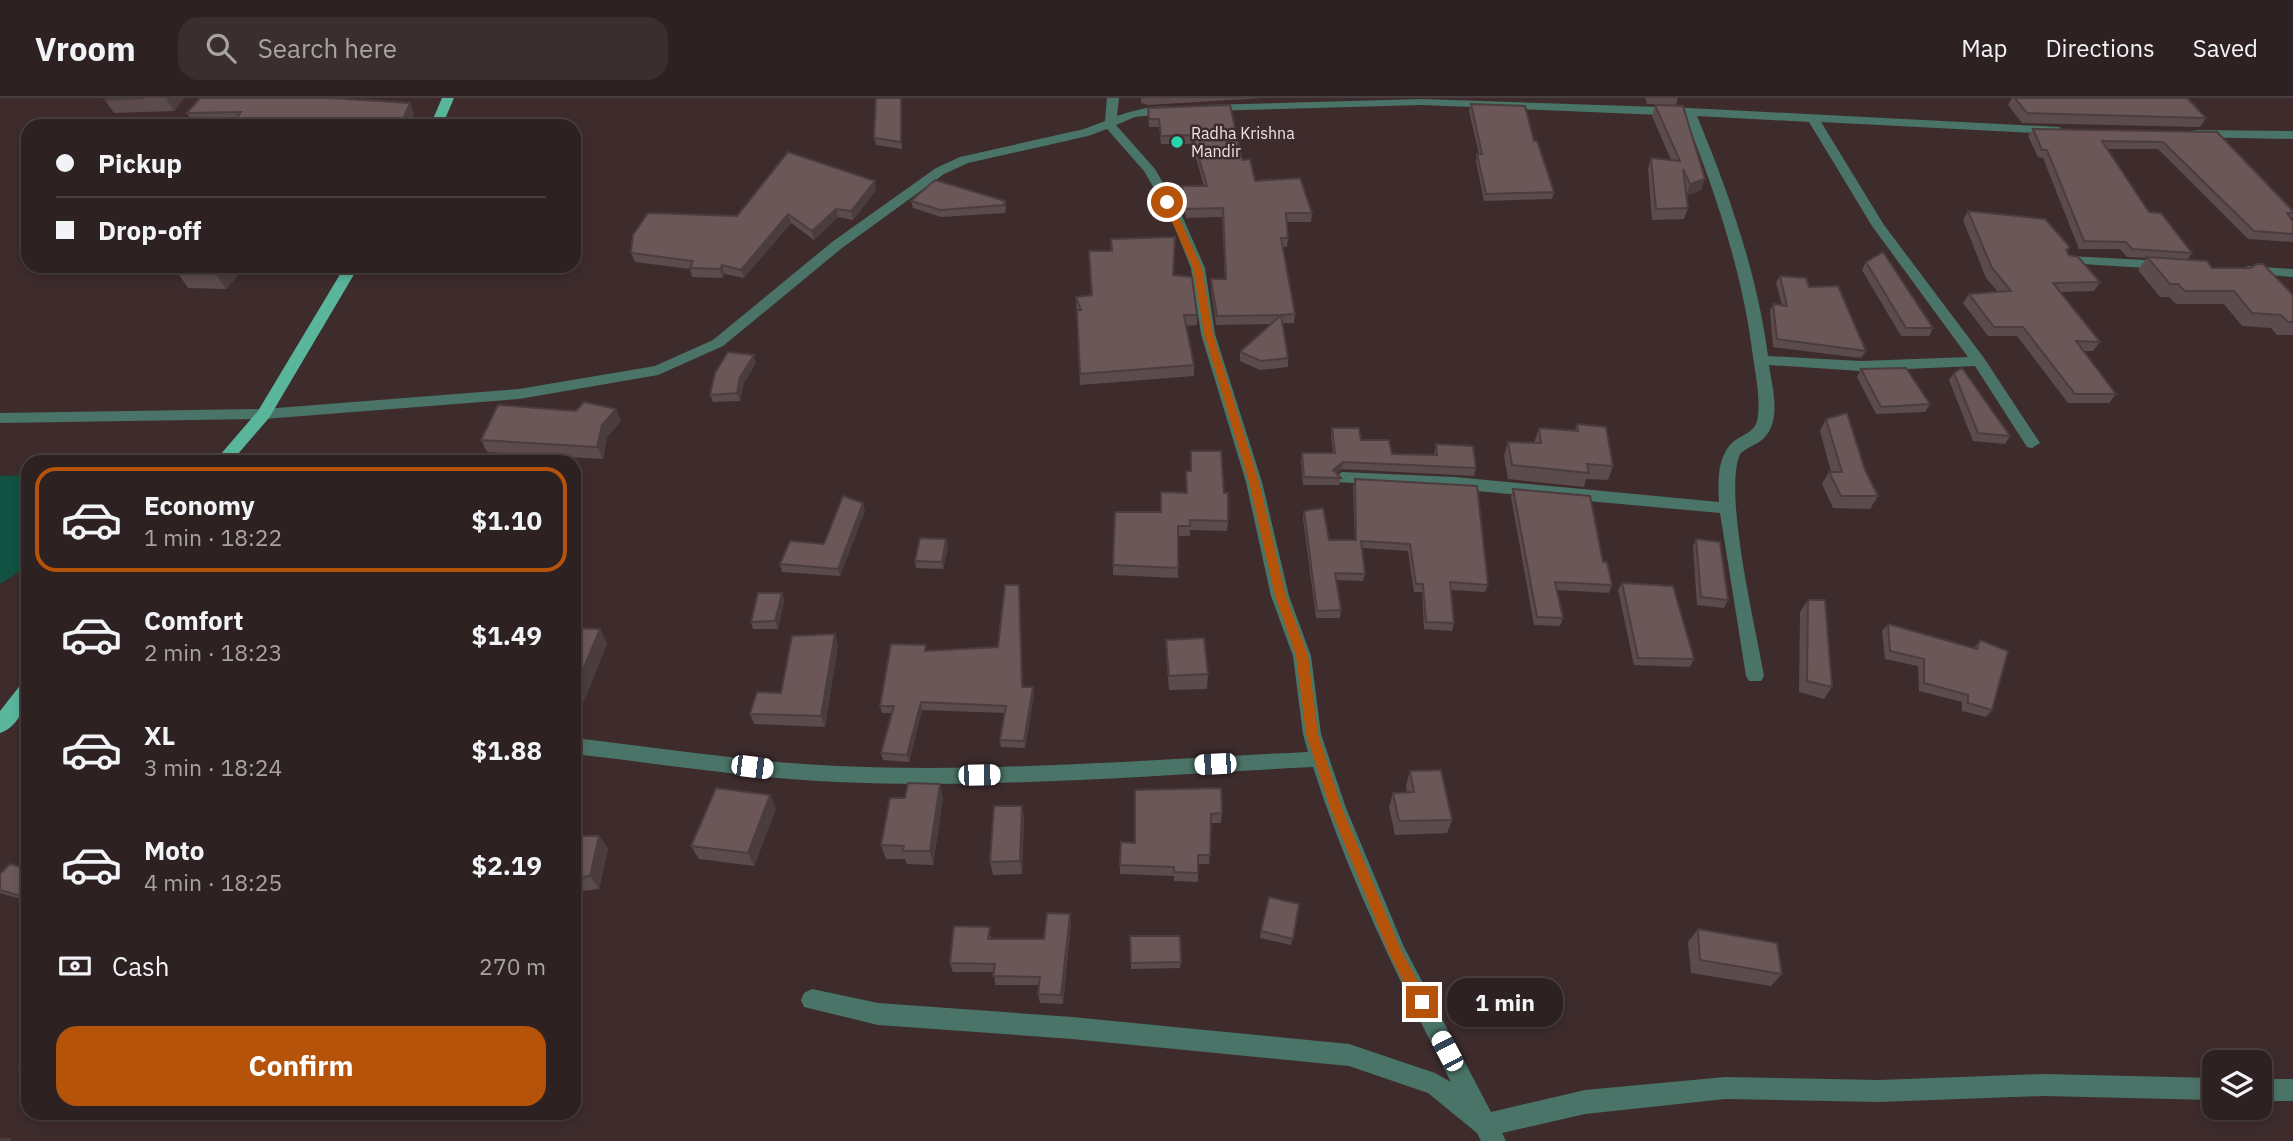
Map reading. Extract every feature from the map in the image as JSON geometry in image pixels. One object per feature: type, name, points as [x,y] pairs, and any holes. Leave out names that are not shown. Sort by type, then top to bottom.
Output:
[{"type":"main road","points":[[439,119],[448,98]]},
{"type":"main road","points":[[228,455],[264,414],[348,273]]},
{"type":"main road","points":[[0,725],[21,697]]},
{"type":"street","points":[[1113,98],[1110,125],[1149,169],[1177,218],[1198,268],[1208,334],[1254,482],[1280,596],[1302,656],[1312,734],[1336,808],[1396,953],[1490,1133]]},
{"type":"street","points":[[0,418],[264,414],[519,394],[658,370],[718,343],[837,245],[940,172],[964,160],[1110,125],[1124,117],[1146,111],[1422,102],[1689,111],[2067,131]]},
{"type":"street","points":[[1689,111],[1713,168],[1745,279],[1761,360],[1766,414],[1762,431],[1751,442],[1735,449],[1730,460],[1727,508],[1755,676]]},
{"type":"street","points":[[2198,116],[2224,144]]},
{"type":"street","points":[[1813,119],[1878,226],[1979,361],[2032,443]]},
{"type":"street","points":[[2188,134],[2293,135]]},
{"type":"street","points":[[2070,260],[2182,266]]},
{"type":"street","points":[[2237,270],[2293,273]]},
{"type":"street","points":[[1761,360],[1861,366],[1979,361]]},
{"type":"street","points":[[1342,478],[1469,484],[1727,508]]},
{"type":"street","points":[[581,747],[777,770],[873,775],[1031,774],[1320,759]]},
{"type":"street","points":[[812,1000],[878,1014],[1072,1028],[1349,1055],[1435,1083],[1490,1133]]},
{"type":"street","points":[[1490,1133],[1586,1102],[1725,1088],[1879,1091],[2044,1085],[2202,1089]]},
{"type":"street","points":[[2272,1090],[2293,1090]]},
{"type":"shaded area","points":[[21,475],[21,570],[0,584],[0,476]]},
{"type":"building","points":[[107,98],[143,98],[105,100]]},
{"type":"building","points":[[200,98],[329,98],[410,103],[403,119],[236,119],[241,112],[187,113]]},
{"type":"building","points":[[876,98],[901,98],[901,142],[874,138]]},
{"type":"building","points":[[2015,98],[2187,98],[2206,118],[2027,113]]},
{"type":"building","points":[[1471,104],[1525,106],[1534,141],[1537,141],[1554,192],[1486,194],[1477,154],[1482,154]]},
{"type":"building","points":[[1230,105],[1242,160],[1250,159],[1255,181],[1300,178],[1312,213],[1286,213],[1288,238],[1281,238],[1295,314],[1217,316],[1211,279],[1226,279],[1223,208],[1186,209],[1182,186],[1207,186],[1192,135],[1161,136],[1159,119],[1149,119],[1148,108]]},
{"type":"building","points":[[1655,105],[1683,106],[1705,179],[1690,184],[1683,169],[1688,208],[1656,209],[1651,158],[1680,161]]},
{"type":"building","points":[[2033,129],[2217,132],[2293,211],[2287,213],[2293,222],[2293,234],[2254,231],[2163,142],[2102,141],[2149,212],[2161,213],[2192,253],[2132,249],[2126,242],[2084,241],[2047,150],[2042,150]]},
{"type":"building","points":[[788,152],[875,181],[851,211],[836,209],[812,231],[788,214],[741,270],[722,265],[720,269],[690,268],[693,261],[631,253],[633,235],[648,213],[737,216]]},
{"type":"building","points":[[935,180],[1005,201],[1004,205],[940,210],[911,201]]},
{"type":"building","points":[[1968,211],[2045,219],[2070,247],[2066,250],[2069,255],[2078,257],[2100,282],[2053,283],[2100,342],[2076,341],[2116,394],[2075,394],[2023,327],[1994,327],[1969,294],[2011,291],[1992,268]]},
{"type":"building","points":[[1175,237],[1173,275],[1192,277],[1197,315],[1184,315],[1194,365],[1080,374],[1077,310],[1081,310],[1076,297],[1092,295],[1089,251],[1112,251],[1111,239]]},
{"type":"building","points":[[1883,252],[1933,328],[1906,328],[1866,262]]},
{"type":"building","points":[[2147,257],[2207,261],[2212,268],[2251,268],[2256,264],[2263,264],[2293,295],[2293,322],[2288,322],[2281,315],[2252,313],[2234,291],[2185,291],[2178,284],[2170,284]]},
{"type":"building","points":[[1780,276],[1806,278],[1809,287],[1838,286],[1866,351],[1777,339],[1773,304],[1787,306]]},
{"type":"building","points":[[1281,315],[1288,358],[1261,361],[1240,352]]},
{"type":"building","points":[[728,352],[754,355],[740,377],[737,393],[710,395],[715,373]]},
{"type":"building","points":[[1906,368],[1930,404],[1881,407],[1861,369]]},
{"type":"building","points":[[1962,368],[2010,436],[1978,433],[1954,373]]},
{"type":"building","points":[[584,402],[616,409],[602,425],[597,447],[481,440],[498,405],[576,411]]},
{"type":"building","points":[[1847,413],[1865,470],[1878,496],[1841,496],[1829,472],[1842,472],[1826,419]]},
{"type":"building","points":[[1577,424],[1606,427],[1613,466],[1587,464],[1589,473],[1512,465],[1508,442],[1541,443],[1539,428],[1578,431]]},
{"type":"building","points":[[1332,428],[1359,428],[1361,440],[1389,440],[1392,454],[1437,455],[1436,444],[1473,446],[1476,468],[1343,462],[1333,470],[1341,478],[1304,477],[1302,453],[1335,453]]},
{"type":"building","points":[[1191,451],[1221,451],[1224,493],[1228,493],[1228,521],[1190,520],[1190,526],[1178,526],[1178,568],[1113,565],[1115,512],[1161,512],[1161,492],[1187,493],[1186,471],[1191,471]]},
{"type":"building","points":[[1355,479],[1477,486],[1488,585],[1450,582],[1454,623],[1426,622],[1423,584],[1416,584],[1410,544],[1361,541],[1365,574],[1335,573],[1341,610],[1317,611],[1304,511],[1323,508],[1329,540],[1356,540]]},
{"type":"building","points":[[1513,489],[1590,496],[1603,562],[1607,562],[1612,585],[1555,582],[1563,618],[1537,617]]},
{"type":"building","points":[[843,496],[863,503],[838,569],[780,564],[790,541],[824,544]]},
{"type":"building","points":[[920,538],[946,539],[942,562],[915,561]]},
{"type":"building","points":[[1696,539],[1720,542],[1728,600],[1701,597]]},
{"type":"building","points":[[1622,583],[1673,586],[1694,659],[1638,658]]},
{"type":"building","points":[[1005,585],[1019,585],[1022,687],[1033,687],[1024,741],[1000,740],[1006,706],[921,702],[907,755],[881,753],[894,706],[880,706],[891,644],[926,645],[925,651],[998,647]]},
{"type":"building","points":[[758,593],[782,593],[775,621],[751,622]]},
{"type":"building","points":[[1808,600],[1825,600],[1832,687],[1807,681]]},
{"type":"building","points":[[1888,624],[1977,649],[1980,640],[2008,651],[1992,710],[1968,703],[1968,695],[1924,683],[1924,659],[1890,651]]},
{"type":"building","points":[[581,628],[600,629],[581,674]]},
{"type":"building","points":[[835,634],[821,716],[750,714],[757,692],[781,693],[792,636]]},
{"type":"building","points":[[1204,638],[1208,674],[1169,676],[1166,640]]},
{"type":"building","points":[[1441,770],[1452,820],[1399,821],[1393,793],[1414,792],[1410,771]]},
{"type":"building","points":[[908,783],[940,784],[930,851],[903,851],[904,846],[881,845],[890,798],[905,798]]},
{"type":"building","points":[[716,788],[770,795],[748,853],[691,846]]},
{"type":"building","points":[[1221,788],[1222,813],[1211,814],[1210,855],[1198,855],[1198,873],[1174,872],[1174,867],[1120,865],[1121,842],[1135,843],[1135,790]]},
{"type":"building","points":[[994,806],[1022,806],[1020,861],[990,862]]},
{"type":"building","points":[[581,836],[599,836],[590,876],[581,877]]},
{"type":"building","points":[[10,864],[21,867],[21,896],[0,890],[0,874]]},
{"type":"building","points":[[1269,897],[1299,904],[1293,939],[1261,931]]},
{"type":"building","points":[[1047,913],[1070,914],[1061,995],[1038,994],[1040,977],[993,976],[995,964],[950,963],[954,926],[990,927],[988,939],[1044,939]]},
{"type":"building","points":[[1698,929],[1777,943],[1782,974],[1700,960]]},
{"type":"building","points":[[1130,936],[1180,936],[1181,962],[1131,963]]},
{"type":"place","name":"Radha Krishna Mandir","points":[[1177,142]]},
{"type":"route","points":[[1167,202],[1177,218],[1198,268],[1208,334],[1254,482],[1280,596],[1302,656],[1312,734],[1336,808],[1396,953],[1422,1002]]}]
